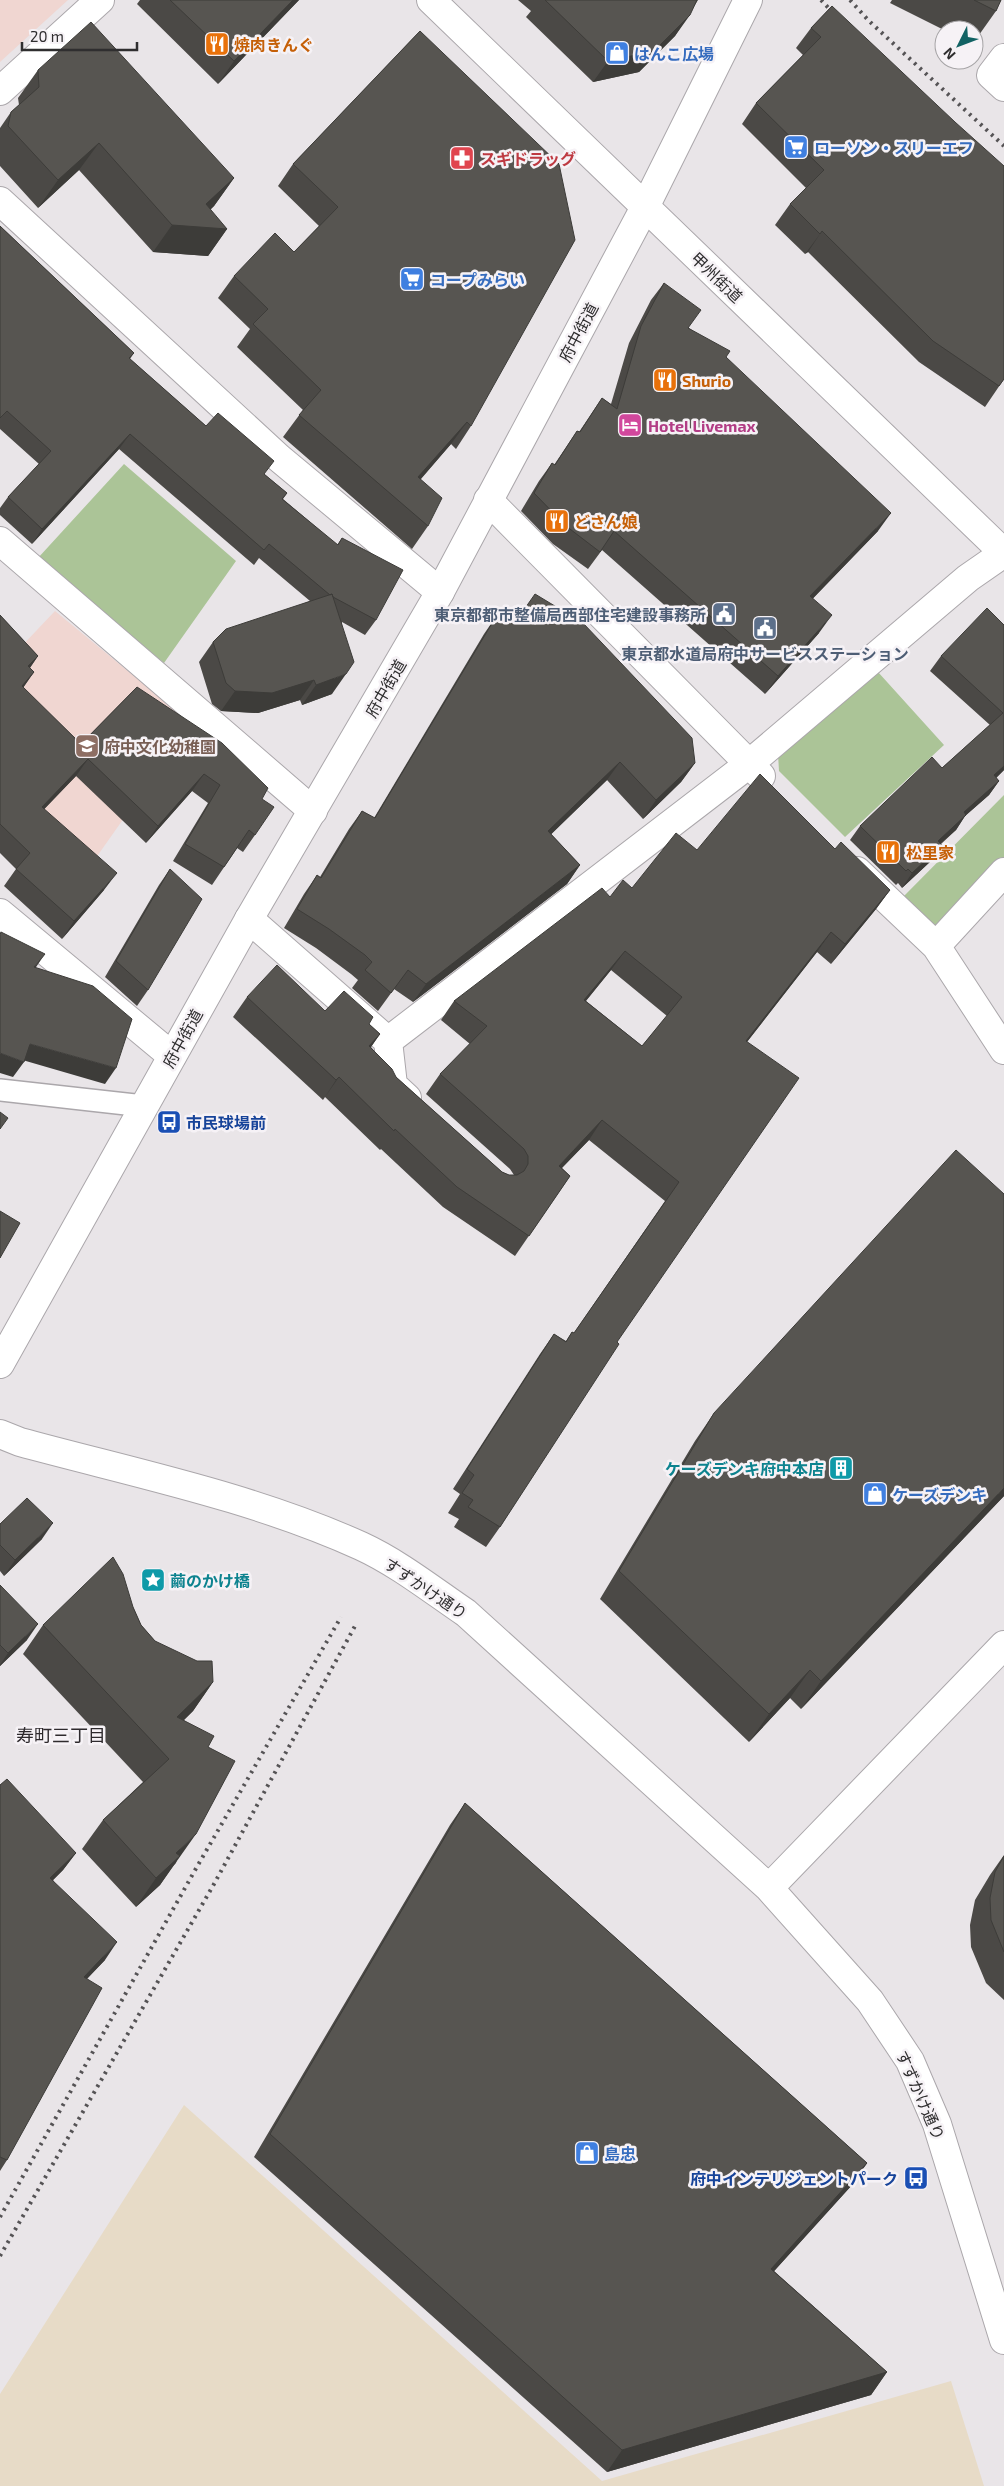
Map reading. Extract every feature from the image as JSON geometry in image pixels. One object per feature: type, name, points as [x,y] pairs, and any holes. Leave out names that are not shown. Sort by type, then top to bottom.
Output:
[{"type":"main road","points":[[0,91],[100,0]]},
{"type":"main road","name":"甲州街道","points":[[431,0],[1004,553]]},
{"type":"main road","name":"府中街道","points":[[0,1364],[249,919],[440,592],[645,207],[748,0]]},
{"type":"main road","points":[[1004,58],[991,75],[1004,87]]},
{"type":"main road","points":[[0,201],[280,458],[440,592]]},
{"type":"main road","points":[[488,500],[777,792]]},
{"type":"main road","points":[[0,541],[313,811]]},
{"type":"main road","points":[[388,1041],[749,764],[968,578],[1004,553]]},
{"type":"main road","points":[[841,855],[936,946],[1004,1050]]},
{"type":"main road","points":[[936,946],[1004,872]]},
{"type":"main road","points":[[0,913],[172,1056]]},
{"type":"main road","points":[[249,919],[388,1041],[393,1085],[428,1117]]},
{"type":"main road","name":"すずかけ通り","points":[[0,1434],[20,1442],[232,1499],[362,1546],[410,1574],[466,1613],[769,1888],[870,2001],[910,2061],[937,2124],[1004,2340]]},
{"type":"main road","points":[[769,1888],[1004,1645]]},
{"type":"lane","points":[[0,1090],[144,1106]]},
{"type":"shaded area","points":[[0,0],[68,0],[0,62]]},
{"type":"shaded area","name":"府中文化幼稚園","points":[[55,611],[191,723],[93,862],[0,768],[0,669]]},
{"type":"shaded area","points":[[184,2105],[602,2481],[951,2381],[984,2486],[0,2486],[0,2394]]},
{"type":"green space","points":[[124,464],[236,561],[164,663],[38,558]]},
{"type":"green space","points":[[878,672],[944,745],[845,837],[779,771],[778,754]]},
{"type":"green space","points":[[1004,795],[1004,858],[936,928],[904,896]]},
{"type":"building","points":[[170,0],[293,0],[234,61]]},
{"type":"building","points":[[545,0],[697,0],[690,15],[654,51],[608,61]]},
{"type":"building","points":[[974,0],[1001,0],[996,11]]},
{"type":"building","points":[[832,6],[1004,166],[1004,379],[999,386],[933,341],[822,231],[820,234],[790,204],[824,170],[756,103],[821,37],[811,28]]},
{"type":"building","points":[[91,22],[234,178],[206,204],[227,229],[172,225],[99,143],[58,180],[8,126],[11,112],[39,87],[38,70]]},
{"type":"building","points":[[420,31],[559,164],[575,240],[471,426],[467,422],[418,477],[442,498],[428,526],[299,415],[321,390],[253,324],[268,309],[234,276],[275,233],[294,252],[338,207],[293,164]]},
{"type":"building","points":[[0,226],[134,353],[129,358],[206,426],[218,413],[274,461],[264,474],[287,493],[282,499],[338,545],[342,538],[403,570],[376,620],[333,597],[332,594],[330,595],[269,544],[264,550],[130,434],[42,529],[8,497],[51,451],[7,411],[0,418]]},
{"type":"building","points":[[664,283],[701,310],[688,328],[730,351],[726,357],[891,513],[810,596],[832,615],[778,676],[614,531],[600,552],[566,526],[534,493],[552,463],[555,465],[577,431],[580,432],[602,398],[617,409],[641,326]]},
{"type":"building","points":[[332,594],[354,662],[346,674],[316,685],[314,680],[272,693],[235,691],[226,683],[213,642],[226,629]]},
{"type":"building","points":[[535,594],[583,623],[692,738],[695,763],[656,800],[620,762],[548,831],[580,865],[426,984],[408,970],[391,993],[365,970],[372,962],[365,955],[297,909],[317,875],[321,878],[362,811],[375,818],[497,615],[514,624]]},
{"type":"building","points":[[987,608],[1004,625],[1004,766],[994,775],[999,781],[964,812],[966,815],[938,841],[942,845],[912,873],[908,869],[906,871],[860,826],[932,757],[942,768],[1003,713],[941,656]]},
{"type":"building","points":[[0,615],[38,656],[28,666],[34,672],[22,686],[81,744],[137,687],[222,743],[268,788],[262,799],[274,807],[255,835],[249,830],[224,867],[185,844],[220,785],[204,774],[158,826],[88,759],[42,807],[117,873],[74,921],[16,869],[30,853],[0,824]]},
{"type":"building","points":[[760,774],[835,849],[841,842],[890,890],[845,944],[831,932],[746,1041],[799,1078],[617,1342],[619,1344],[500,1527],[468,1507],[473,1500],[462,1493],[474,1475],[467,1469],[554,1334],[566,1342],[572,1332],[574,1333],[679,1182],[602,1120],[559,1166],[570,1176],[529,1236],[457,1187],[395,1129],[394,1131],[339,1077],[336,1080],[247,997],[277,965],[325,1011],[344,991],[373,1017],[369,1024],[380,1034],[369,1046],[392,1069],[396,1077],[502,1172],[509,1175],[517,1175],[524,1171],[528,1164],[528,1156],[524,1149],[440,1074],[487,1026],[454,1001],[602,888],[610,897],[623,880],[632,888],[676,833],[697,850]],"holes":[[[625,951],[682,997],[642,1046],[584,1000]]]},
{"type":"building","points":[[170,869],[202,899],[148,990],[116,961]]},
{"type":"building","points":[[1,932],[45,954],[34,967],[93,986],[132,1019],[116,1068],[30,1044],[24,1062],[0,1053]]},
{"type":"building","points":[[0,1112],[8,1118],[0,1129]]},
{"type":"building","name":"ケーズデンキ府中本店","points":[[956,1150],[1004,1194],[1004,1488],[821,1681],[810,1670],[769,1714],[619,1571],[714,1413]]},
{"type":"building","points":[[0,1211],[20,1223],[0,1258]]},
{"type":"building","points":[[27,1498],[53,1523],[15,1560],[0,1545],[0,1524]]},
{"type":"building","points":[[113,1557],[123,1574],[133,1607],[141,1625],[155,1641],[197,1661],[212,1661],[213,1682],[177,1717],[214,1736],[208,1747],[235,1761],[196,1834],[176,1853],[180,1856],[156,1878],[103,1820],[169,1759],[43,1625]]},
{"type":"building","points":[[0,1585],[38,1624],[8,1653],[0,1645]]},
{"type":"building","points":[[7,1779],[76,1853],[50,1878],[117,1942],[84,1977],[102,1988],[7,2160],[0,2157],[0,1785]]},
{"type":"building","points":[[465,1803],[867,2163],[771,2269],[887,2372],[622,2450],[270,2134]]},
{"type":"building","points":[[1004,1856],[1004,1952],[991,1920],[990,1898],[995,1872]]},
{"type":"railway","points":[[821,0],[839,19]]},
{"type":"railway","points":[[850,0],[869,21],[1004,146]]},
{"type":"railway","points":[[0,2217],[194,1872],[341,1617]]},
{"type":"railway","points":[[0,2256],[214,1884],[355,1626]]},
{"type":"place","name":"焼肉きんぐ","points":[[217,44]]},
{"type":"place","name":"はんこ広場","points":[[617,53]]},
{"type":"place","name":"ローソン・スリーエフ","points":[[796,147]]},
{"type":"place","name":"スギドラッグ","points":[[462,158]]},
{"type":"place","name":"コープみらい","points":[[412,279]]},
{"type":"place","name":"Shurio","points":[[665,380]]},
{"type":"place","name":"Hotel Livemax","points":[[630,425]]},
{"type":"place","name":"どさん娘","points":[[557,521]]},
{"type":"place","name":"東京都都市整備局西部住宅建設事務所","points":[[724,614]]},
{"type":"place","name":"東京都水道局府中サービスステーション","points":[[765,628]]},
{"type":"place","name":"府中文化幼稚園","points":[[87,746]]},
{"type":"place","name":"松里家","points":[[888,852]]},
{"type":"place","name":"市民球場前","points":[[169,1122]]},
{"type":"place","name":"ケーズデンキ府中本店","points":[[841,1468]]},
{"type":"place","name":"ケーズデンキ","points":[[875,1494]]},
{"type":"place","name":"繭のかけ橋","points":[[153,1580]]},
{"type":"place","name":"島忠","points":[[587,2153]]},
{"type":"place","name":"府中インテリジェントパーク","points":[[916,2178]]},
{"type":"district","name":"寿町三丁目","points":[[61,1735]]}]
